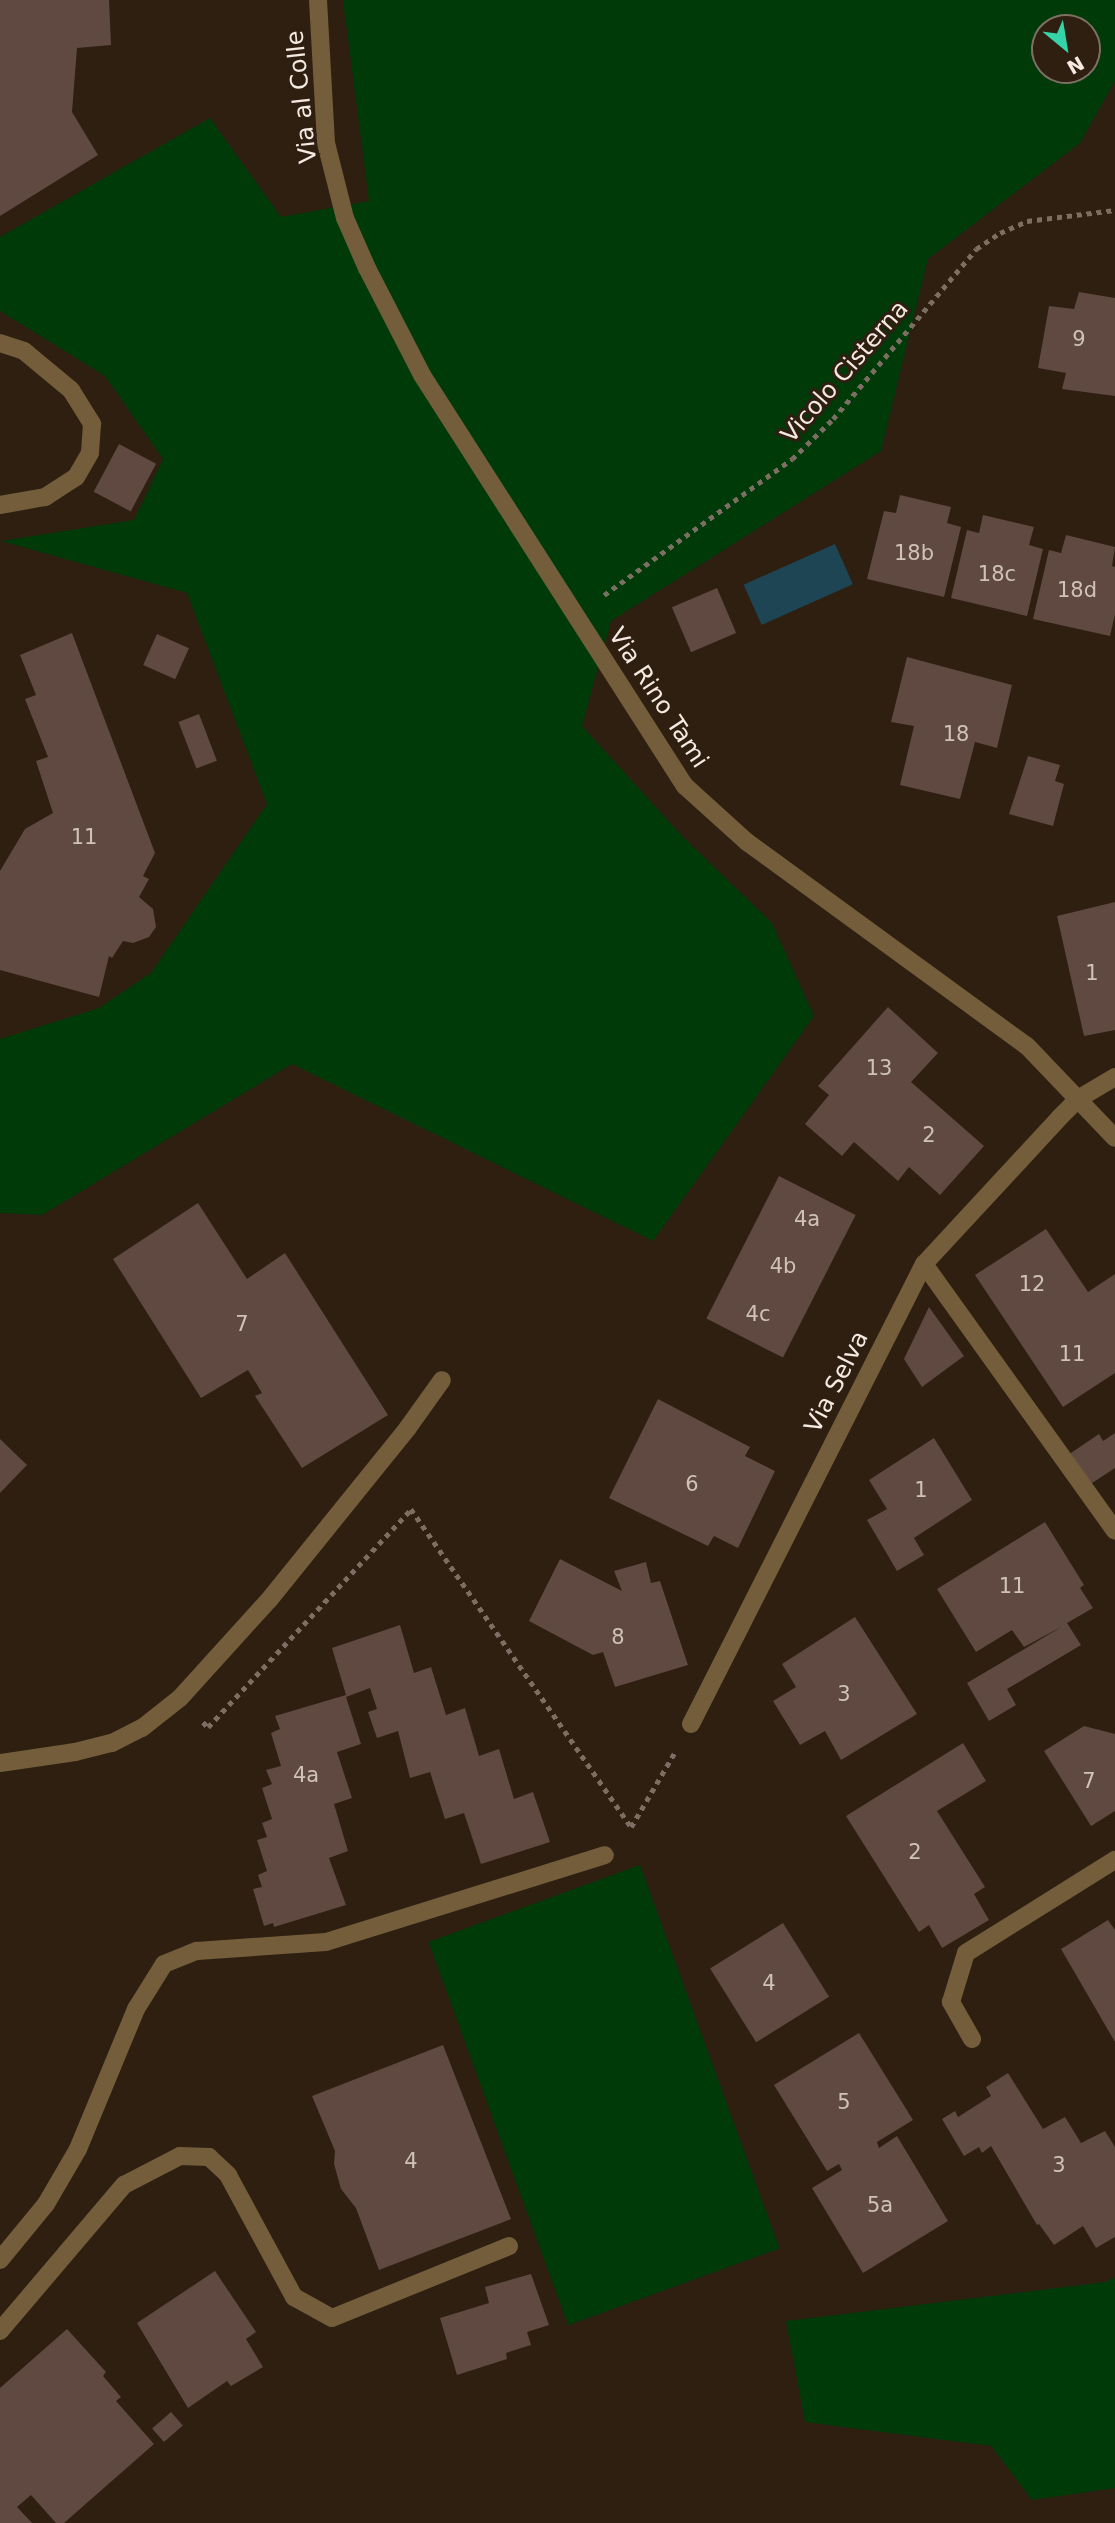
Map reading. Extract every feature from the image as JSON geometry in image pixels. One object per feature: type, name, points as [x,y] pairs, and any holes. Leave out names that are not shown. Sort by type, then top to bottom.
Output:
[{"type":"street","name":"Via al Colle","points":[[318,0],[326,143],[345,218],[367,268]]},
{"type":"street","name":"Via Rino Tami","points":[[367,268],[422,375],[685,786],[747,842],[1027,1046],[1115,1138]]},
{"type":"street","points":[[0,343],[23,351],[71,390],[92,424],[90,453],[76,477],[45,497],[0,505]]},
{"type":"street","name":"Via Selva","points":[[691,1724],[923,1264],[1078,1099],[1115,1077]]},
{"type":"street","points":[[923,1264],[1115,1531]]},
{"type":"street","points":[[0,1763],[75,1752],[112,1743],[142,1728],[180,1699],[269,1600],[407,1429],[442,1380]]},
{"type":"street","points":[[0,2260],[46,2204],[78,2149],[136,2009],[164,1964],[197,1951],[326,1942],[605,1856]]},
{"type":"street","points":[[972,2039],[951,2002],[966,1953],[1115,1860]]},
{"type":"street","points":[[0,2331],[124,2185],[180,2156],[209,2157],[228,2175],[294,2297],[332,2318],[509,2246]]},
{"type":"path","name":"Vicolo Cisterna","points":[[575,616],[792,459],[833,419],[976,249],[1000,233],[1027,221],[1115,211]]},
{"type":"path","points":[[208,1727],[411,1509],[631,1827],[691,1724]]},
{"type":"green space","points":[[343,0],[1115,0],[1115,81],[1080,143],[928,259],[881,451],[611,621],[582,726],[683,837],[772,923],[814,1016],[653,1241],[292,1064],[42,1215],[0,1213],[0,1039],[99,1008],[151,973],[267,804],[187,593],[1,541],[134,520],[163,459],[105,376],[0,311],[0,237],[210,118],[281,217],[369,201]]},
{"type":"green space","points":[[640,1865],[780,2248],[568,2325],[429,1942]]},
{"type":"green space","points":[[1115,2277],[1115,2488],[1032,2500],[991,2446],[805,2422],[786,2321],[1106,2282]]},
{"type":"water","points":[[835,544],[853,584],[762,625],[744,585]]},
{"type":"building","points":[[0,0],[109,0],[111,45],[77,48],[72,112],[98,155],[0,216]]},
{"type":"building","points":[[1079,292],[1115,298],[1115,396],[1062,389],[1066,373],[1038,368],[1049,306],[1074,309]]},
{"type":"building","points":[[119,444],[156,464],[131,511],[94,492]]},
{"type":"building","points":[[900,495],[951,507],[947,523],[961,527],[944,597],[867,579],[884,511],[896,513]]},
{"type":"building","points":[[983,515],[1034,527],[1029,545],[1043,549],[1027,616],[951,598],[967,530],[979,533]]},
{"type":"building","points":[[1066,535],[1115,547],[1112,566],[1115,567],[1115,614],[1110,636],[1033,619],[1049,550],[1061,553]]},
{"type":"building","points":[[717,588],[736,633],[691,652],[672,607]]},
{"type":"building","points":[[72,633],[155,853],[143,876],[149,879],[139,897],[153,909],[156,927],[149,937],[133,943],[123,941],[112,958],[109,956],[99,997],[0,970],[0,871],[25,829],[53,813],[36,761],[48,757],[25,699],[36,695],[20,655]]},
{"type":"building","points":[[157,634],[189,648],[175,679],[143,665]]},
{"type":"building","points":[[907,657],[1012,685],[997,748],[975,742],[960,799],[900,785],[914,726],[891,722]]},
{"type":"building","points":[[199,714],[217,761],[196,769],[178,722]]},
{"type":"building","points":[[1028,756],[1060,765],[1055,781],[1064,784],[1053,826],[1009,814]]},
{"type":"building","points":[[1115,902],[1115,1030],[1084,1036],[1057,916]]},
{"type":"building","points":[[888,1007],[938,1053],[911,1082],[984,1146],[940,1195],[909,1167],[898,1181],[854,1142],[842,1156],[805,1124],[829,1095],[818,1086]]},
{"type":"building","points":[[779,1176],[856,1215],[783,1358],[706,1319]]},
{"type":"building","points":[[198,1203],[247,1279],[285,1253],[388,1415],[302,1468],[255,1396],[262,1393],[248,1370],[201,1398],[113,1259]]},
{"type":"building","points":[[1046,1229],[1088,1292],[1115,1274],[1115,1373],[1063,1407],[975,1275]]},
{"type":"building","points":[[929,1307],[964,1356],[922,1387],[904,1359]]},
{"type":"building","points":[[658,1399],[750,1447],[745,1456],[775,1471],[738,1548],[714,1536],[708,1546],[609,1498]]},
{"type":"building","points":[[1115,1433],[1115,1468],[1089,1485],[1068,1455],[1099,1434],[1103,1441]]},
{"type":"building","points":[[934,1438],[972,1500],[914,1538],[924,1555],[897,1571],[867,1520],[887,1509],[869,1480]]},
{"type":"building","points":[[0,1439],[27,1465],[0,1493]]},
{"type":"building","points":[[1045,1522],[1084,1585],[1080,1588],[1093,1608],[1067,1623],[1081,1645],[1007,1689],[1016,1705],[989,1721],[967,1683],[1063,1626],[1024,1647],[1012,1630],[976,1652],[937,1589]]},
{"type":"building","points":[[560,1559],[622,1591],[614,1571],[646,1562],[651,1583],[660,1581],[688,1665],[615,1687],[603,1652],[593,1655],[529,1621]]},
{"type":"building","points":[[855,1617],[917,1714],[841,1760],[825,1731],[800,1745],[773,1701],[796,1687],[782,1664]]},
{"type":"building","points":[[400,1625],[414,1673],[431,1667],[446,1715],[465,1708],[479,1756],[499,1749],[514,1799],[533,1792],[550,1842],[481,1864],[464,1813],[445,1819],[430,1772],[410,1778],[398,1731],[377,1738],[368,1712],[377,1709],[370,1688],[346,1697],[361,1744],[337,1752],[352,1798],[334,1804],[348,1851],[329,1858],[346,1905],[274,1927],[273,1923],[264,1926],[253,1889],[262,1887],[258,1875],[267,1871],[257,1840],[267,1837],[262,1823],[272,1819],[262,1788],[272,1784],[266,1770],[281,1766],[271,1733],[280,1729],[275,1716],[346,1695],[332,1648]]},
{"type":"building","points":[[1084,1726],[1115,1734],[1115,1811],[1091,1826],[1044,1751]]},
{"type":"building","points":[[963,1743],[986,1781],[937,1811],[985,1887],[974,1894],[989,1920],[942,1948],[929,1925],[919,1932],[846,1816]]},
{"type":"building","points":[[1108,1920],[1115,1930],[1115,2042],[1061,1949]]},
{"type":"building","points":[[783,1923],[829,1997],[756,2042],[710,1969]]},
{"type":"building","points":[[859,2033],[913,2120],[877,2142],[879,2148],[897,2136],[948,2221],[863,2273],[812,2188],[842,2170],[839,2164],[827,2171],[774,2085]]},
{"type":"building","points":[[443,2045],[511,2219],[379,2270],[356,2208],[341,2189],[334,2164],[335,2151],[312,2096]]},
{"type":"building","points":[[1008,2073],[1043,2129],[1065,2117],[1081,2143],[1105,2131],[1115,2147],[1115,2237],[1096,2248],[1083,2226],[1054,2245],[1039,2224],[1037,2225],[991,2146],[982,2153],[979,2147],[964,2156],[942,2119],[955,2111],[958,2117],[991,2096],[986,2087]]},
{"type":"building","points":[[215,2271],[256,2332],[246,2339],[263,2367],[231,2386],[227,2381],[188,2408],[137,2323]]},
{"type":"building","points":[[531,2274],[549,2325],[527,2332],[531,2345],[506,2353],[507,2359],[457,2375],[440,2318],[489,2303],[485,2287]]},
{"type":"building","points":[[67,2329],[106,2372],[103,2376],[121,2397],[116,2401],[154,2444],[64,2523],[56,2523],[31,2495],[17,2507],[32,2523],[0,2523],[0,2388]]},
{"type":"building","points":[[171,2412],[183,2426],[164,2442],[152,2428]]}]
